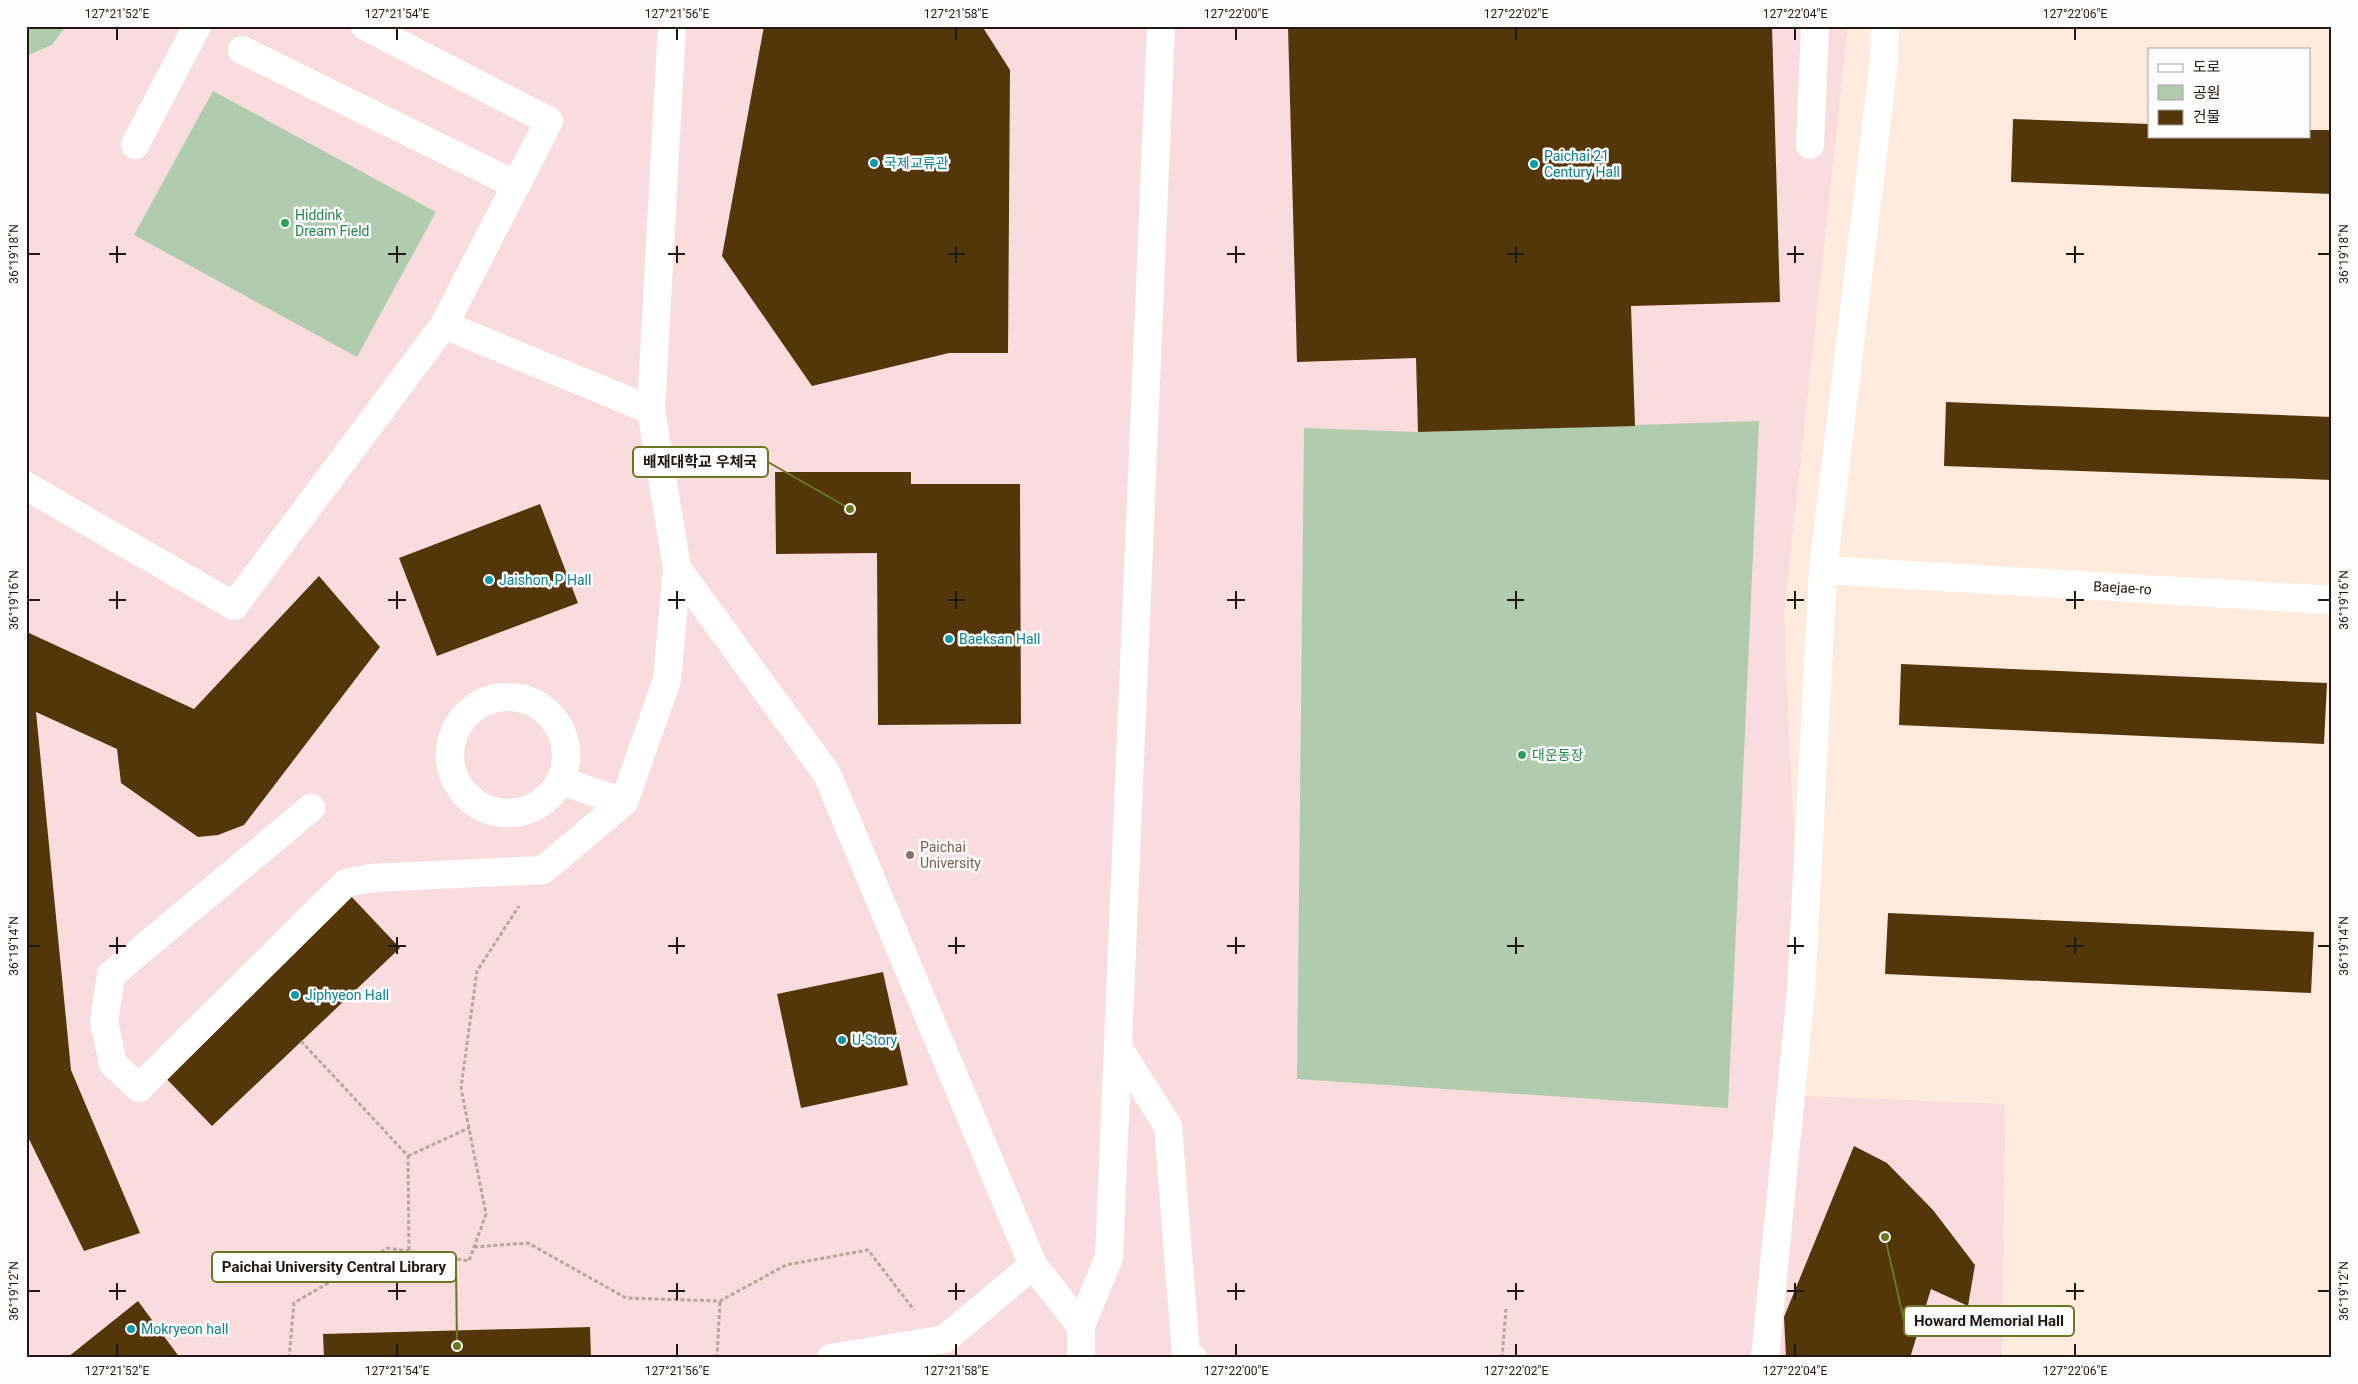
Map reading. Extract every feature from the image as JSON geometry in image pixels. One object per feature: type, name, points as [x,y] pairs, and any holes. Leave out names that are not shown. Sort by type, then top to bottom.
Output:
[{"type":"street","points":[[135,145],[197,26]]},
{"type":"street","points":[[26,486],[234,606],[444,325],[549,120],[365,26]]},
{"type":"street","points":[[311,808],[111,975],[104,1021],[112,1064],[139,1088],[346,883],[371,878],[543,870],[624,802],[667,680],[677,568],[651,410],[672,26]]},
{"type":"street","points":[[1081,1358],[1081,1326],[1109,1257],[1160,26]]},
{"type":"street","points":[[1810,145],[1815,26]]},
{"type":"street","points":[[1765,1358],[1800,992],[1823,570],[1884,60],[1885,26]]},
{"type":"street","points":[[242,50],[516,185]]},
{"type":"street","points":[[444,325],[651,410]]},
{"type":"street","points":[[677,568],[827,774],[1033,1265],[1081,1326]]},
{"type":"street","name":"Baejae-ro","points":[[1823,570],[2332,600]]},
{"type":"street","points":[[508,697],[528,700],[545,710],[558,724],[565,742],[566,762],[561,781],[550,796],[534,807],[516,812],[497,812],[479,806],[464,794],[454,778],[449,759],[451,740],[459,723],[472,709],[489,700],[508,697]]},
{"type":"street","points":[[561,781],[624,802]]},
{"type":"street","points":[[1119,1049],[1168,1126],[1189,1357]]},
{"type":"street","points":[[831,1358],[945,1339],[1033,1265]]},
{"type":"path","points":[[289,1358],[294,1303],[388,1248],[469,1262],[486,1214],[461,1088],[476,971],[543,870]]},
{"type":"path","points":[[301,1041],[408,1156],[409,1252]]},
{"type":"path","points":[[408,1156],[469,1128]]},
{"type":"path","points":[[474,1246],[528,1244],[626,1298],[720,1301],[786,1265],[868,1250],[937,1340]]},
{"type":"path","points":[[717,1358],[720,1301]]},
{"type":"path","points":[[1502,1358],[1506,1309]]},
{"type":"shaded area","name":"Paichai University","points":[[66,26],[1848,26],[1784,613],[1805,1096],[2005,1104],[2002,1358],[26,1358],[26,56],[52,45]]},
{"type":"green space","points":[[26,26],[66,26],[52,45],[26,56]]},
{"type":"green space","name":"Hiddink Dream Field","points":[[213,91],[436,212],[357,357],[134,235]]},
{"type":"green space","name":"대운동장","points":[[1759,421],[1728,1108],[1297,1079],[1304,428],[1418,432]]},
{"type":"building","name":"국제교류관","points":[[764,26],[982,26],[1010,70],[1008,353],[949,353],[812,386],[722,256]]},
{"type":"building","name":"Paichai 21 Century Hall","points":[[1288,26],[1772,26],[1780,302],[1631,306],[1635,426],[1418,432],[1416,358],[1297,362]]},
{"type":"building","points":[[2013,119],[2148,124],[2148,138],[2310,138],[2310,130],[2332,130],[2332,194],[2011,182]]},
{"type":"building","points":[[1946,402],[2332,417],[2332,480],[1944,466]]},
{"type":"building","name":"Baeksan Hall","points":[[775,472],[911,472],[911,484],[1020,484],[1021,724],[878,725],[877,553],[776,554]]},
{"type":"building","name":"Jaishon, P Hall","points":[[540,504],[578,603],[437,656],[399,558]]},
{"type":"building","points":[[319,576],[380,647],[244,825],[218,835],[198,837],[121,783],[117,749],[36,712],[71,1070],[140,1233],[84,1251],[26,1133],[26,607],[29,633],[194,709]]},
{"type":"building","points":[[1901,664],[2327,683],[2324,744],[1899,725]]},
{"type":"building","name":"Jiphyeon Hall","points":[[348,893],[400,948],[212,1126],[159,1071]]},
{"type":"building","points":[[1888,913],[2314,932],[2311,993],[1885,974]]},
{"type":"building","name":"U-Story","points":[[883,972],[908,1085],[801,1108],[777,994]]},
{"type":"building","points":[[1854,1146],[1887,1163],[1933,1210],[1975,1265],[1968,1306],[1931,1289],[1910,1358],[1786,1358],[1784,1317]]},
{"type":"building","name":"Mokryeon hall","points":[[138,1301],[180,1358],[68,1357]]},
{"type":"building","points":[[590,1327],[591,1358],[324,1358],[323,1334]]},
{"type":"place","name":"국제교류관","points":[[874,163]]},
{"type":"place","name":"Paichai 21 Century Hall","points":[[1534,164]]},
{"type":"place","name":"Hiddink Dream Field","points":[[285,223]]},
{"type":"place","name":"배재대학교 우체국","points":[[850,509]]},
{"type":"place","name":"Jaishon, P Hall","points":[[489,580]]},
{"type":"place","name":"Baeksan Hall","points":[[949,639]]},
{"type":"place","name":"대운동장","points":[[1522,755]]},
{"type":"place","name":"Paichai University","points":[[910,855]]},
{"type":"place","name":"Jiphyeon Hall","points":[[295,995]]},
{"type":"place","name":"U-Story","points":[[842,1040]]},
{"type":"place","name":"Howard Memorial Hall","points":[[1885,1237]]},
{"type":"place","name":"Mokryeon hall","points":[[131,1329]]},
{"type":"place","name":"Paichai University Central Library","points":[[457,1346]]}]
